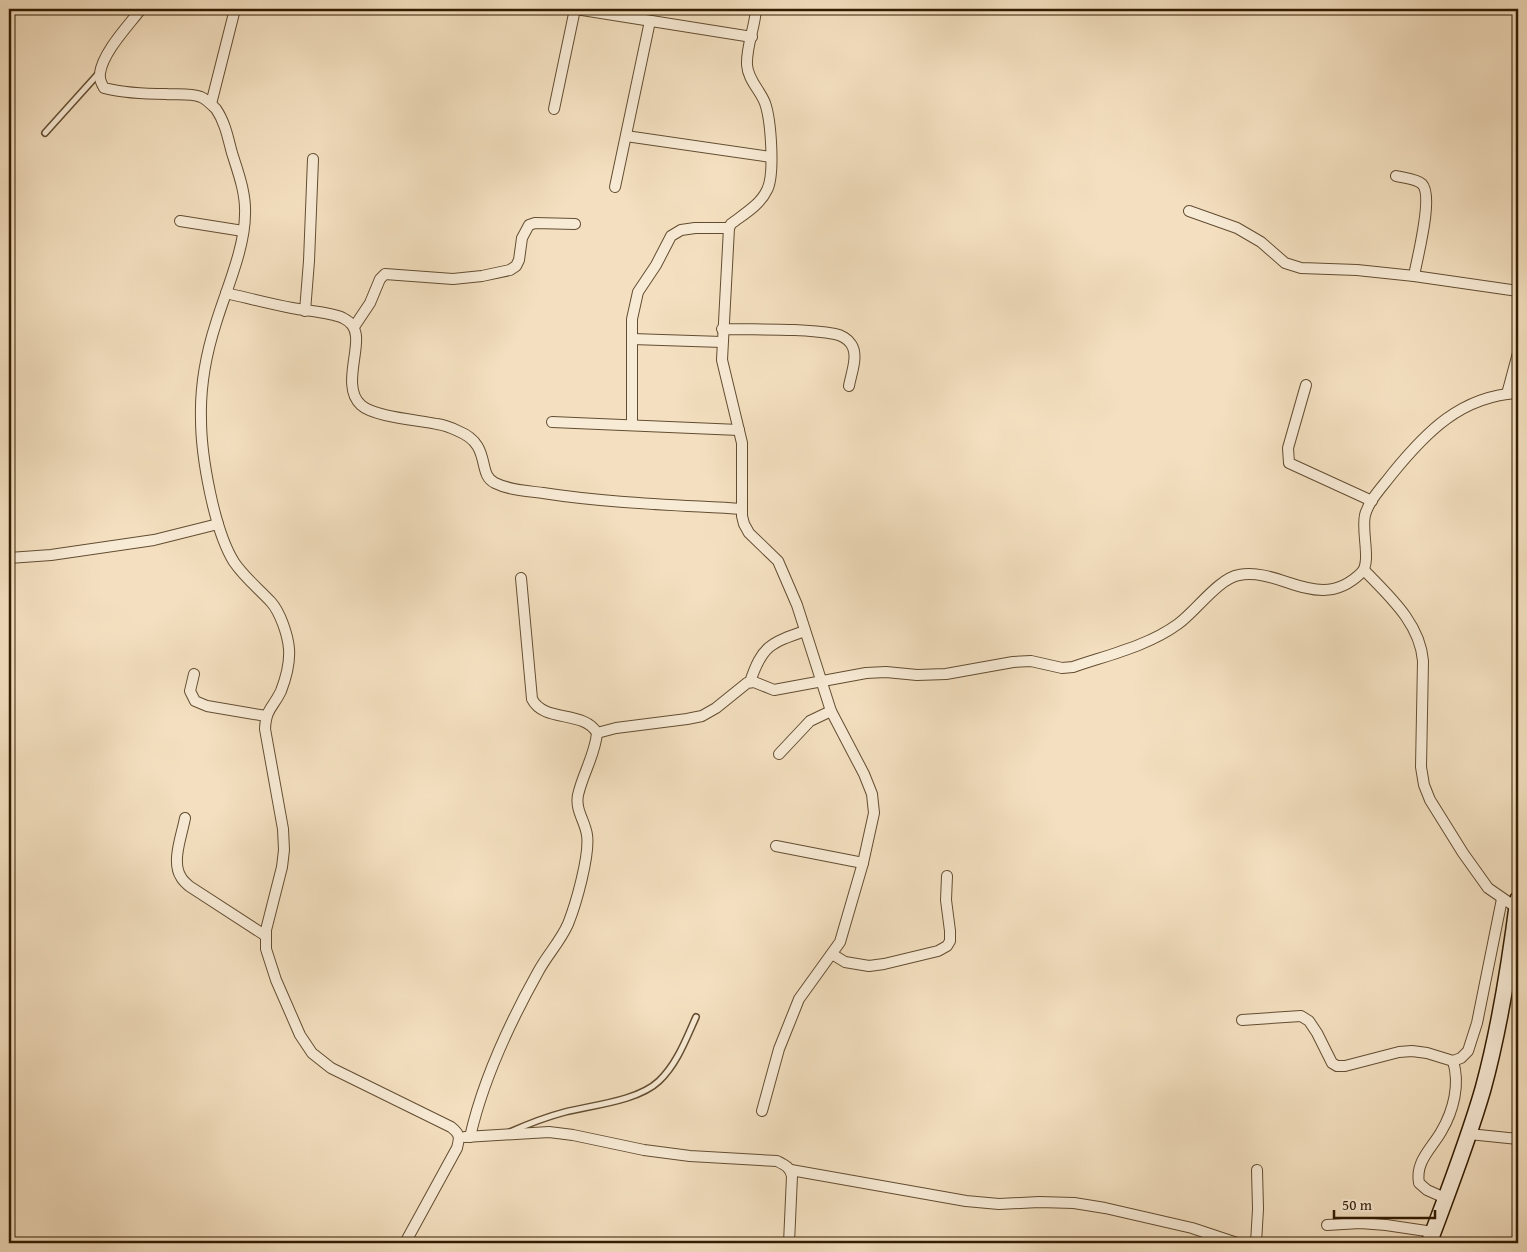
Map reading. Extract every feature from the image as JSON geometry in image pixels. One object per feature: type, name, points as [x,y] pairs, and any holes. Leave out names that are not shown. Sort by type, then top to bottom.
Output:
[{"type":"street","points":[[141,9],[113,45],[100,73],[100,82],[104,88],[118,92],[189,95],[202,98],[211,104],[223,121],[243,194],[246,212],[244,231],[206,355],[200,419],[203,449],[218,524],[224,542],[234,563],[273,604],[285,630],[289,650],[286,676],[280,692],[266,716],[265,729],[283,829],[284,850],[282,867],[269,912],[266,949],[276,980],[300,1035],[312,1053],[331,1068],[451,1127],[464,1137],[549,1132],[573,1135],[644,1150],[690,1156],[777,1161],[791,1170],[966,1201],[999,1204],[1074,1203],[1105,1208],[1192,1228],[1237,1243]]},
{"type":"street","points":[[211,104],[235,9]]},
{"type":"street","points":[[554,109],[575,9],[752,37]]},
{"type":"street","points":[[756,9],[747,66],[750,78],[765,103],[771,136],[770,176],[768,190],[758,203],[731,224],[729,228],[722,329],[722,360],[742,443],[742,509],[744,524],[750,533],[778,561],[797,605],[831,711],[864,774],[872,794],[874,813],[871,834],[840,942],[799,999],[779,1049],[762,1111]]},
{"type":"street","points":[[615,186],[650,20]]},
{"type":"street","points":[[626,136],[771,157]]},
{"type":"street","points":[[306,311],[310,261],[313,158]]},
{"type":"street","points":[[1396,176],[1420,182],[1425,188],[1427,197],[1414,276]]},
{"type":"street","points":[[1189,211],[1237,228],[1261,242],[1285,263],[1301,268],[1357,270],[1414,276],[1518,291]]},
{"type":"street","points":[[180,221],[244,231]]},
{"type":"street","points":[[354,327],[370,303],[380,279],[385,274],[453,279],[482,276],[510,270],[516,266],[519,260],[522,238],[528,225],[535,223],[575,224]]},
{"type":"street","points":[[632,425],[632,319],[638,292],[656,265],[671,236],[681,230],[695,228],[729,228]]},
{"type":"street","points":[[226,293],[342,317],[350,322],[354,327],[356,336],[352,381],[359,404],[366,409],[386,415],[439,424],[474,439],[480,449],[488,478],[493,483],[506,487],[564,496],[742,509]]},
{"type":"street","points":[[722,329],[802,331],[836,334],[843,337],[851,343],[854,351],[849,386]]},
{"type":"street","points":[[632,339],[722,342]]},
{"type":"street","points":[[1507,394],[1518,353]]},
{"type":"street","points":[[1306,385],[1288,448],[1289,463],[1372,501]]},
{"type":"street","points":[[598,733],[616,728],[702,716],[716,708],[750,682],[774,690],[866,673],[946,674],[1013,662],[1031,661],[1062,668],[1073,667],[1146,642],[1177,625],[1226,580],[1238,575],[1266,577],[1318,591],[1331,590],[1348,583],[1364,570],[1367,561],[1363,529],[1366,513],[1376,494],[1416,445],[1431,431],[1475,402],[1493,396],[1518,393]]},
{"type":"street","points":[[552,422],[739,430]]},
{"type":"street","points":[[9,558],[51,555],[154,540],[218,524]]},
{"type":"street","points":[[1327,1225],[1386,1224],[1431,1238],[1469,1134],[1483,1087],[1515,952],[1518,903],[1502,899],[1488,888],[1463,853],[1430,800],[1424,785],[1421,767],[1422,648],[1415,631],[1403,612],[1364,570]]},
{"type":"street","points":[[521,578],[532,700],[542,710],[587,723],[598,733]]},
{"type":"street","points":[[750,682],[759,659],[765,650],[777,640],[805,631]]},
{"type":"street","points":[[194,674],[190,691],[195,701],[207,706],[266,716]]},
{"type":"street","points":[[779,754],[810,721],[831,711]]},
{"type":"street","points":[[405,1243],[464,1137],[502,1044],[537,974],[562,936],[573,906],[587,848],[587,834],[577,806],[578,795],[598,733]]},
{"type":"street","points":[[185,818],[177,858],[177,868],[180,877],[189,886],[266,936]]},
{"type":"street","points":[[776,846],[863,863]]},
{"type":"street","points":[[832,954],[845,962],[869,966],[938,951],[947,946],[950,941],[946,900],[947,876]]},
{"type":"street","points":[[1242,1020],[1301,1016],[1309,1021],[1332,1063],[1337,1066],[1345,1066],[1399,1052],[1427,1053],[1453,1061],[1461,1058],[1468,1051],[1477,1023],[1502,899]]},
{"type":"street","points":[[1445,1198],[1427,1190],[1419,1183],[1417,1175],[1420,1164],[1442,1131],[1450,1114],[1457,1073],[1453,1061]]},
{"type":"street","points":[[1469,1134],[1518,1139]]},
{"type":"street","points":[[790,1243],[791,1170]]},
{"type":"street","points":[[1256,1243],[1258,1209],[1257,1170]]},
{"type":"lane","points":[[45,133],[100,73]]},
{"type":"lane","points":[[503,1135],[562,1113],[633,1095],[658,1082],[669,1069],[696,1017]]}]
